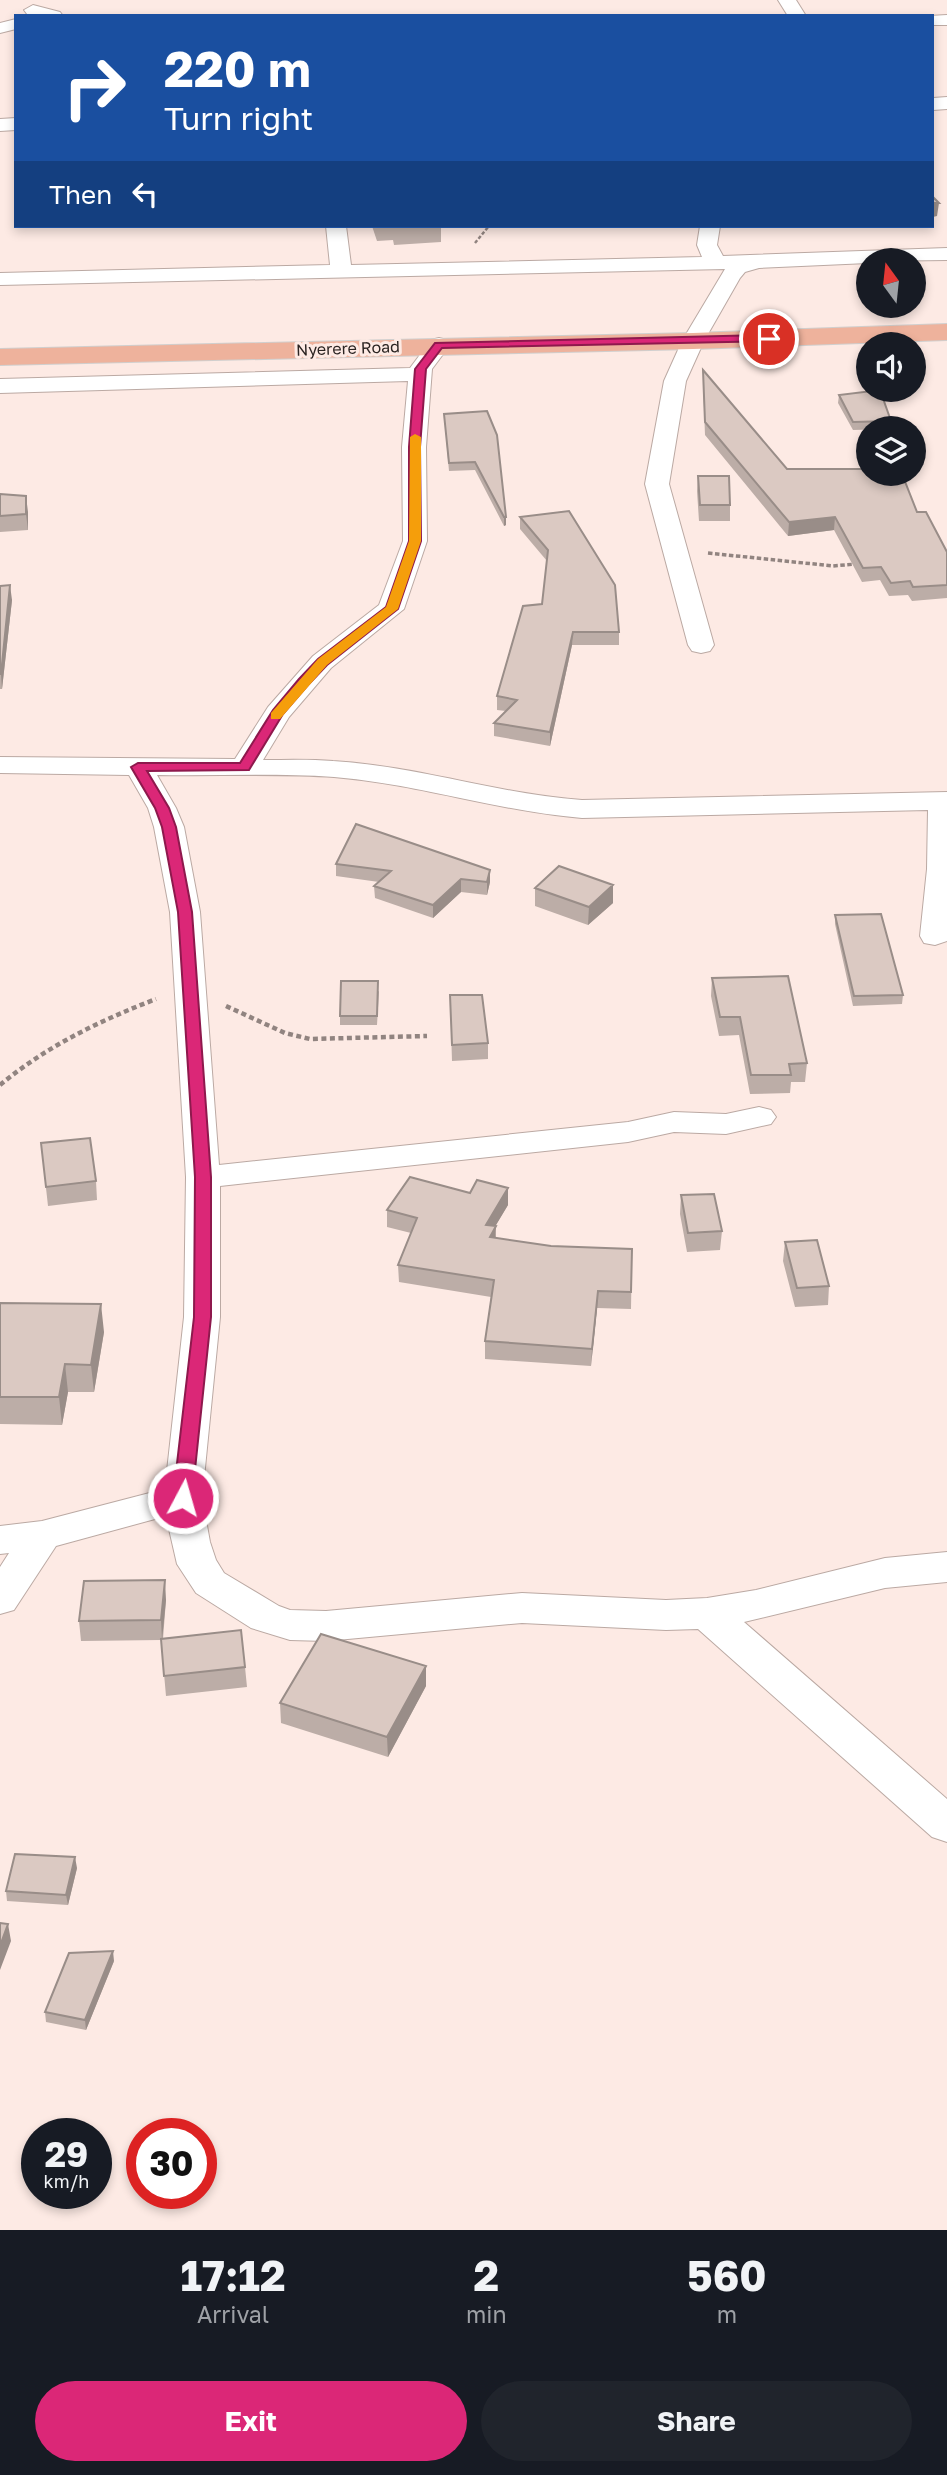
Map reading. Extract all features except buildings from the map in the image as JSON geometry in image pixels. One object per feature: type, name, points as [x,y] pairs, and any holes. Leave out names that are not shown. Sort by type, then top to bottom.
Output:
[{"type":"highway","name":"Nyerere Road","points":[[0,357],[694,341],[947,332]]},
{"type":"street","points":[[336,228],[341,270]]},
{"type":"street","points":[[710,228],[707,245],[715,263]]},
{"type":"street","points":[[0,279],[715,263],[947,254]]},
{"type":"street","points":[[701,645],[657,484],[675,381],[731,275],[738,268],[758,261]]},
{"type":"street","points":[[244,767],[278,713],[313,672],[391,609],[415,541],[414,447],[420,373],[439,345]]},
{"type":"street","points":[[0,386],[420,373]]},
{"type":"street","points":[[0,765],[244,767],[360,772],[542,806],[582,809],[944,801],[944,834],[935,936]]},
{"type":"street","points":[[138,767],[162,808],[169,827],[185,912],[203,1177],[202,1317],[183,1498],[193,1553],[197,1564],[211,1583],[265,1617],[290,1625],[326,1626],[523,1608],[666,1615],[707,1613],[756,1605],[885,1573],[947,1567]]},
{"type":"street","points":[[203,1177],[628,1132],[680,1121],[726,1124],[759,1117]]},
{"type":"street","points":[[0,1540],[42,1535],[183,1498]]},
{"type":"street","points":[[0,1599],[42,1535]]},
{"type":"street","points":[[707,1613],[947,1825]]},
{"type":"path","points":[[676,550],[776,558],[832,566],[857,564]]},
{"type":"path","points":[[0,1085],[53,1044],[78,1030],[189,980],[218,1002],[249,1018],[310,1039],[427,1037]]},
{"type":"slow traffic","points":[[276,716],[322,662],[386,615],[394,603],[415,541],[415,437]]},
{"type":"route","points":[[183,1498],[202,1317],[203,1177],[185,912],[169,827],[162,808],[138,767],[244,767],[278,713],[322,662],[391,609],[415,541],[414,447],[421,369],[439,345],[769,339]]}]
